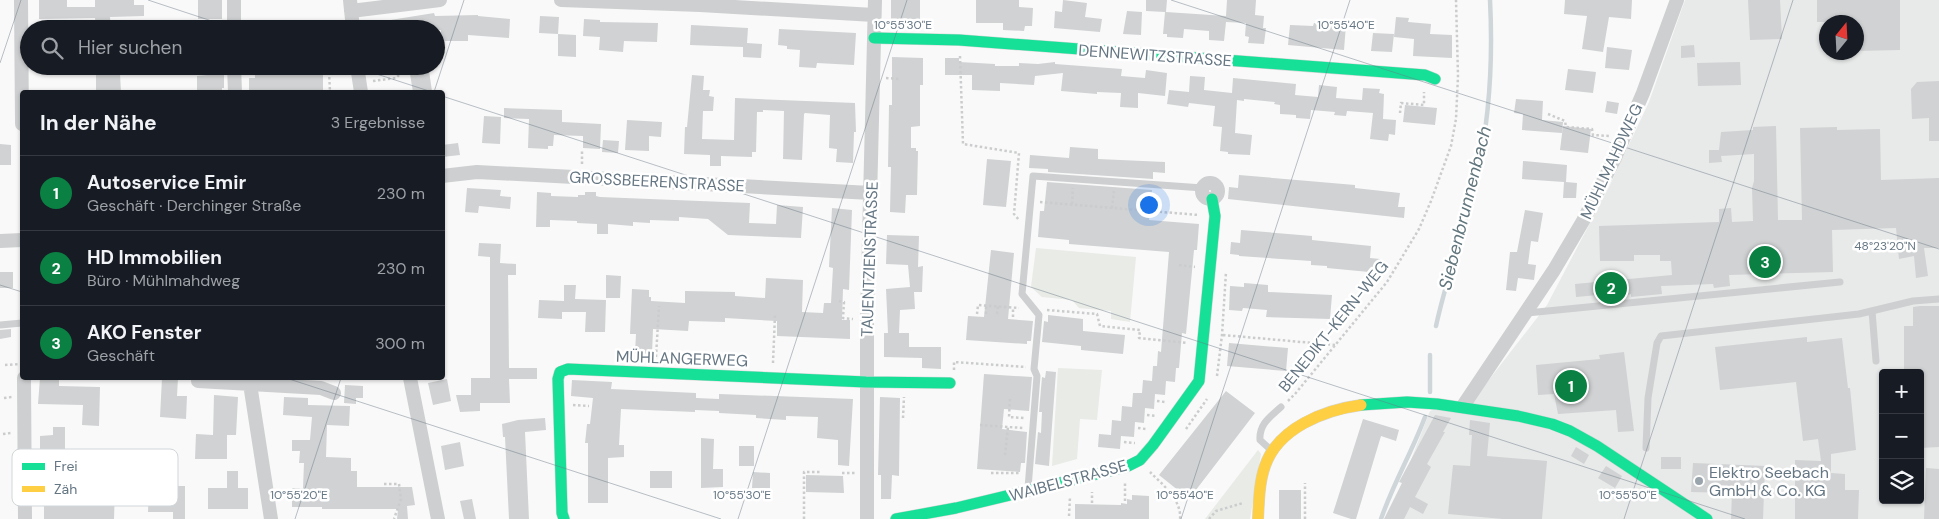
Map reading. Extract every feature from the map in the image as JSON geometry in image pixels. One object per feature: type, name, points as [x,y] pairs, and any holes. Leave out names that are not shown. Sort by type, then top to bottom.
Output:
[{"type":"street","points":[[21,0],[21,20]]},
{"type":"street","points":[[234,0],[234,20]]},
{"type":"street","points":[[352,20],[350,6],[440,0]]},
{"type":"street","points":[[561,0],[701,2],[874,15]]},
{"type":"street","name":"TAUENTZIENSTRASSE","points":[[867,519],[866,382],[875,0]]},
{"type":"street","name":"MÜHLMAHDWEG","points":[[1463,406],[1554,270],[1583,221],[1643,93],[1677,0]]},
{"type":"street","name":"DENNEWITZSTRASSE","points":[[874,38],[959,40],[1430,77]]},
{"type":"street","points":[[22,75],[22,90]]},
{"type":"street","points":[[234,75],[235,90]]},
{"type":"street","points":[[359,75],[360,88]]},
{"type":"street","name":"GROSSBEERENSTRASSE","points":[[445,176],[477,172],[871,194]]},
{"type":"street","name":"WAIBELSTRASSE","points":[[896,519],[956,508],[1028,491],[1126,467],[1140,460],[1199,381],[1215,216],[1212,199],[1204,197],[1202,188]]},
{"type":"street","points":[[0,241],[20,240]]},
{"type":"street","name":"MÜHLANGERWEG","points":[[564,519],[562,513],[558,379],[560,372],[568,369],[866,382],[950,383]]},
{"type":"street","points":[[24,380],[24,449]]},
{"type":"street","points":[[198,380],[321,388],[334,393]]},
{"type":"street","points":[[410,380],[438,519]]},
{"type":"street","points":[[250,384],[271,519]]},
{"type":"street","points":[[1258,519],[1261,481],[1272,451],[1298,426],[1315,417],[1336,410],[1368,404],[1413,401],[1463,406],[1524,417],[1566,430],[1588,441],[1708,519]]},
{"type":"street","points":[[25,506],[25,519]]},
{"type":"lane","name":"WAIBELSTRASSE","points":[[1028,491],[1038,376],[1034,368],[1039,315],[1022,294],[1033,176],[1202,188]]},
{"type":"lane","points":[[1526,313],[1840,282]]},
{"type":"lane","points":[[1646,448],[1648,398],[1657,343],[1661,336],[1859,314],[1913,301],[1939,299]]},
{"type":"lane","points":[[1872,311],[1876,362]]},
{"type":"lane","points":[[0,325],[20,323]]},
{"type":"lane","points":[[1272,451],[1260,440],[1259,431],[1264,423],[1281,407]]},
{"type":"path","name":"BENEDIKT-KERN-WEG","points":[[1281,407],[1296,394],[1387,282],[1419,229],[1452,146],[1456,119],[1458,76],[1456,0]]},
{"type":"path","points":[[959,40],[962,144],[1019,153],[1014,214],[1029,229]]},
{"type":"path","points":[[329,75],[330,90]]},
{"type":"path","points":[[360,88],[396,78],[400,75]]},
{"type":"path","points":[[1400,113],[1401,103],[1424,105],[1430,77]]},
{"type":"path","points":[[1548,114],[1565,121],[1566,127],[1592,129],[1593,135],[1624,137]]},
{"type":"path","points":[[1072,204],[1073,179]]},
{"type":"path","points":[[1112,208],[1114,182]]},
{"type":"path","points":[[1153,211],[1156,184]]},
{"type":"path","points":[[1031,201],[1215,216]]},
{"type":"path","points":[[839,301],[844,302],[844,318],[867,319]]},
{"type":"path","points":[[977,314],[978,305],[986,305],[1096,314],[1100,326],[1140,330],[1139,338],[1335,345]]},
{"type":"path","points":[[986,305],[986,314]]},
{"type":"path","points":[[656,374],[659,306]]},
{"type":"path","points":[[997,314],[998,306]]},
{"type":"path","points":[[1013,307],[1013,316]]},
{"type":"path","points":[[773,378],[775,315]]},
{"type":"path","points":[[950,383],[953,383],[954,362],[1034,368]]},
{"type":"path","points":[[5,365],[20,364]]},
{"type":"path","points":[[904,383],[904,418]]},
{"type":"path","points":[[1010,399],[1009,417],[1034,419]]},
{"type":"path","points":[[980,425],[1033,429]]},
{"type":"path","points":[[1005,455],[1008,427]]},
{"type":"path","points":[[1147,470],[1169,491],[1181,511],[1180,519]]},
{"type":"path","points":[[804,519],[804,472],[822,472]]},
{"type":"path","points":[[991,473],[1029,473]]},
{"type":"path","points":[[1124,501],[1126,480]]},
{"type":"path","points":[[1305,483],[1305,519]]},
{"type":"path","points":[[384,484],[399,484],[401,499],[394,519]]},
{"type":"path","points":[[1209,519],[1216,510],[1243,503],[1259,503]]},
{"type":"shaded area","points":[[1685,0],[1939,0],[1939,519],[1386,519],[1430,411],[1478,394],[1547,305],[1610,185],[1649,102]]},
{"type":"shaded area","points":[[1036,248],[1136,257],[1130,322],[1111,319],[1111,311],[1079,308],[1072,300],[1042,297],[1031,287]]},
{"type":"shaded area","points":[[1058,368],[1102,370],[1097,420],[1080,419],[1077,459],[1052,466]]},
{"type":"shaded area","points":[[1258,450],[1261,454],[1250,519],[1205,519]]},
{"type":"building","points":[[39,0],[67,0],[67,7],[95,7],[95,0],[134,0],[134,5],[144,5],[144,16],[110,17],[110,20],[95,20],[95,18],[39,19]]},
{"type":"building","points":[[198,0],[222,0],[222,19],[198,19]]},
{"type":"building","points":[[891,0],[920,0],[920,19],[891,19]]},
{"type":"building","points":[[976,0],[1019,0],[1019,7],[1033,8],[1032,26],[1025,26],[1024,31],[1003,30],[1003,23],[976,23]]},
{"type":"building","points":[[1063,0],[1087,3],[1085,17],[1102,19],[1100,32],[1054,28],[1055,11],[1062,12]]},
{"type":"building","points":[[1146,0],[1167,0],[1166,12],[1226,16],[1227,0],[1256,0],[1255,15],[1264,16],[1263,28],[1266,28],[1264,44],[1248,43],[1249,37],[1245,36],[1246,23],[1226,22],[1224,41],[1209,40],[1209,31],[1184,29],[1183,38],[1167,37],[1167,34],[1163,34],[1165,12],[1146,11]]},
{"type":"building","points":[[1565,0],[1632,0],[1631,19],[1609,17],[1603,52],[1582,49],[1587,16],[1564,14]]},
{"type":"building","points":[[1748,0],[1780,0],[1782,39],[1750,40]]},
{"type":"building","points":[[1817,0],[1900,0],[1900,50],[1864,51],[1864,15],[1819,15],[1819,22],[1817,22]]},
{"type":"building","points":[[1127,11],[1142,12],[1141,35],[1123,34]]},
{"type":"building","points":[[434,13],[435,16],[478,15],[510,19],[509,38],[468,35],[468,41],[445,41],[445,20],[390,20]]},
{"type":"building","points":[[540,16],[559,17],[558,34],[539,33]]},
{"type":"building","points":[[1396,17],[1409,18],[1408,22],[1431,24],[1430,34],[1452,35],[1452,58],[1413,56],[1414,39],[1394,37]]},
{"type":"building","points":[[584,19],[600,20],[600,22],[658,23],[657,42],[624,41],[623,52],[599,50],[600,37],[583,36]]},
{"type":"building","points":[[1314,23],[1346,25],[1344,50],[1288,45],[1290,25],[1313,26]]},
{"type":"building","points":[[691,25],[748,28],[747,43],[762,44],[761,58],[743,57],[743,47],[690,45]]},
{"type":"building","points":[[779,29],[856,33],[854,65],[817,63],[816,68],[799,67],[800,50],[787,49],[787,46],[778,45]]},
{"type":"building","points":[[1373,33],[1394,34],[1392,52],[1371,51]]},
{"type":"building","points":[[558,34],[576,35],[576,57],[558,56]]},
{"type":"building","points":[[1694,45],[1695,57],[1681,58],[1681,46]]},
{"type":"building","points":[[1607,47],[1632,50],[1629,70],[1605,68]]},
{"type":"building","points":[[892,57],[923,58],[923,85],[920,85],[920,126],[911,127],[911,148],[916,148],[916,151],[918,151],[917,195],[906,195],[905,213],[890,212],[891,167],[888,167],[889,105],[892,105]]},
{"type":"building","points":[[945,58],[959,58],[959,62],[995,64],[995,66],[1019,66],[1019,63],[1038,64],[1055,62],[1055,64],[1122,69],[1121,76],[1145,78],[1146,70],[1167,73],[1165,96],[1138,93],[1138,108],[1120,107],[1121,93],[1097,92],[1097,94],[1061,91],[1063,73],[1035,76],[1034,85],[1000,83],[1000,91],[972,90],[972,75],[945,75]]},
{"type":"building","points":[[1740,62],[1741,85],[1698,86],[1697,63]]},
{"type":"building","points":[[1568,69],[1596,72],[1593,93],[1565,90]]},
{"type":"building","points":[[96,75],[120,75],[121,90],[96,90]]},
{"type":"building","points":[[224,75],[224,88],[222,90],[197,90],[197,76]]},
{"type":"building","points":[[255,75],[323,75],[323,90],[249,90],[249,78],[255,78]]},
{"type":"building","points":[[410,75],[430,75],[432,90],[413,90]]},
{"type":"building","points":[[692,75],[704,76],[703,90],[710,90],[709,96],[714,97],[713,111],[703,111],[702,139],[734,140],[735,98],[855,103],[856,132],[854,132],[853,163],[836,162],[837,149],[829,148],[830,115],[805,113],[802,160],[783,159],[784,111],[763,110],[763,112],[757,112],[756,152],[752,152],[752,157],[721,156],[721,166],[710,166],[710,155],[684,154],[685,127],[687,127]]},
{"type":"building","points":[[1190,76],[1205,77],[1204,90],[1232,93],[1233,78],[1296,84],[1295,95],[1318,97],[1319,85],[1337,87],[1336,98],[1362,100],[1363,88],[1380,89],[1379,93],[1384,94],[1383,119],[1396,120],[1395,135],[1389,134],[1388,141],[1370,139],[1373,113],[1347,111],[1346,116],[1334,115],[1335,112],[1311,110],[1310,119],[1296,118],[1296,115],[1280,114],[1280,105],[1274,104],[1275,102],[1244,99],[1244,101],[1237,100],[1235,133],[1252,135],[1250,155],[1228,154],[1228,152],[1220,151],[1222,127],[1213,126],[1215,106],[1189,103],[1188,107],[1167,104],[1169,90],[1189,92]]},
{"type":"building","points":[[1939,81],[1939,141],[1929,141],[1929,118],[1912,119],[1911,89],[1917,82]]},
{"type":"building","points":[[1516,99],[1543,101],[1542,120],[1563,122],[1562,133],[1522,130],[1523,114],[1514,113]]},
{"type":"building","points":[[1607,101],[1619,103],[1617,114],[1605,112]]},
{"type":"building","points":[[1405,105],[1437,108],[1435,125],[1403,122]]},
{"type":"building","points":[[504,108],[562,110],[562,122],[601,124],[600,149],[583,148],[583,136],[554,135],[553,146],[548,146],[548,149],[528,148],[529,119],[504,118]]},
{"type":"building","points":[[484,116],[501,117],[500,144],[482,143]]},
{"type":"building","points":[[627,120],[662,122],[661,137],[649,136],[649,151],[625,150]]},
{"type":"building","points":[[1563,126],[1591,129],[1588,153],[1560,150]]},
{"type":"building","points":[[1776,126],[1778,220],[1802,220],[1800,128],[1837,127],[1837,130],[1880,129],[1881,180],[1939,178],[1939,248],[1924,248],[1928,276],[1916,278],[1914,256],[1899,259],[1896,228],[1832,230],[1833,272],[1729,275],[1730,286],[1714,288],[1713,284],[1661,286],[1662,294],[1631,297],[1631,294],[1614,299],[1609,294],[1576,297],[1575,284],[1672,275],[1671,261],[1660,261],[1660,255],[1634,255],[1634,261],[1600,261],[1599,226],[1719,222],[1719,209],[1731,208],[1732,222],[1753,221],[1754,154],[1721,156],[1722,162],[1709,163],[1709,150],[1719,150],[1721,132],[1753,130],[1753,127]]},
{"type":"building","points":[[603,140],[619,141],[618,153],[602,152]]},
{"type":"building","points":[[458,143],[460,155],[445,157],[445,145]]},
{"type":"building","points":[[0,144],[11,145],[11,165],[0,165]]},
{"type":"building","points":[[1070,147],[1098,149],[1098,159],[1165,162],[1165,173],[1153,172],[1153,179],[1048,172],[1048,169],[1029,168],[1030,155],[1069,158]]},
{"type":"building","points":[[987,159],[1011,161],[1006,207],[983,205]]},
{"type":"building","points":[[1523,161],[1567,165],[1566,182],[1577,183],[1576,198],[1563,198],[1564,182],[1522,179]]},
{"type":"building","points":[[1239,175],[1355,185],[1355,188],[1400,193],[1398,207],[1405,207],[1404,218],[1228,199],[1229,187],[1238,188]]},
{"type":"building","points":[[1047,182],[1152,190],[1149,220],[1199,224],[1197,250],[1194,250],[1186,334],[1182,333],[1179,368],[1176,368],[1175,382],[1166,381],[1165,395],[1155,394],[1154,409],[1145,408],[1144,423],[1135,422],[1134,437],[1121,436],[1120,449],[1098,447],[1099,434],[1111,435],[1112,420],[1121,421],[1122,406],[1132,407],[1133,393],[1142,393],[1143,380],[1152,381],[1153,366],[1157,366],[1158,351],[1161,352],[1169,252],[1069,244],[1069,240],[1038,237],[1040,211],[1044,211]]},
{"type":"building","points":[[467,188],[501,190],[500,196],[511,197],[510,209],[479,206],[478,213],[465,212]]},
{"type":"building","points":[[537,192],[551,193],[551,196],[578,197],[578,195],[585,195],[585,192],[596,192],[596,196],[600,197],[750,203],[749,223],[776,224],[777,205],[803,207],[801,238],[728,235],[708,219],[679,217],[679,221],[650,220],[650,223],[633,222],[633,226],[608,224],[608,234],[597,234],[597,224],[577,223],[577,221],[550,220],[550,227],[536,227]]},
{"type":"building","points":[[832,208],[852,210],[849,290],[843,289],[842,320],[850,320],[850,339],[777,336],[777,321],[725,318],[725,322],[689,321],[688,331],[653,329],[652,354],[635,353],[636,334],[630,334],[632,289],[649,290],[651,301],[685,303],[685,291],[735,292],[735,296],[765,298],[766,278],[803,280],[802,312],[823,313],[824,303],[831,303],[833,268],[829,267]]},
{"type":"building","points":[[1525,210],[1543,213],[1538,242],[1531,241],[1528,264],[1536,265],[1534,280],[1518,278],[1516,291],[1506,290],[1510,252],[1517,252]]},
{"type":"building","points":[[1241,230],[1312,236],[1312,240],[1371,246],[1370,258],[1380,259],[1379,271],[1369,270],[1369,272],[1327,268],[1327,266],[1311,265],[1311,261],[1230,254],[1231,242],[1240,243]]},
{"type":"building","points":[[887,235],[919,236],[918,267],[923,266],[922,292],[914,292],[915,309],[900,310],[899,333],[909,333],[909,347],[941,347],[941,369],[922,368],[922,358],[884,357],[884,333],[888,333],[886,289],[910,287],[908,265],[886,264]]},
{"type":"building","points":[[479,243],[501,244],[500,263],[516,264],[516,275],[508,275],[509,368],[537,368],[537,379],[509,379],[510,403],[480,403],[480,411],[460,412],[456,395],[471,395],[471,378],[490,378],[490,257],[478,256]]},
{"type":"building","points":[[991,250],[1014,253],[1008,319],[1033,321],[1031,341],[1027,341],[1027,344],[966,340],[968,316],[984,317]]},
{"type":"building","points":[[0,272],[13,272],[13,288],[0,288]]},
{"type":"building","points":[[606,275],[621,276],[620,298],[606,298]]},
{"type":"building","points":[[1244,283],[1268,285],[1268,292],[1332,295],[1330,319],[1266,317],[1267,310],[1243,308],[1242,311],[1229,310],[1230,286],[1244,287]]},
{"type":"building","points":[[564,285],[576,285],[575,299],[606,300],[605,332],[585,332],[586,312],[562,312],[562,319],[538,318],[539,300],[564,301]]},
{"type":"building","points":[[1939,306],[1939,447],[1924,448],[1924,369],[1904,369],[1904,326],[1913,326],[1913,307]]},
{"type":"building","points":[[1048,315],[1083,319],[1083,331],[1125,335],[1123,354],[1081,350],[1081,346],[1042,342],[1044,321],[1048,322]]},
{"type":"building","points":[[11,329],[11,337],[0,339],[0,330]]},
{"type":"building","points":[[1807,337],[1807,342],[1842,338],[1848,388],[1850,388],[1856,450],[1831,454],[1831,473],[1845,474],[1845,490],[1859,490],[1858,519],[1795,519],[1795,460],[1821,461],[1818,439],[1803,441],[1796,382],[1720,390],[1715,347]]},
{"type":"building","points":[[1229,343],[1288,348],[1286,371],[1227,366]]},
{"type":"building","points":[[1624,352],[1634,431],[1618,432],[1616,410],[1558,414],[1554,394],[1538,395],[1536,365],[1600,359],[1599,355]]},
{"type":"building","points":[[1046,371],[1056,372],[1049,466],[1035,464],[1038,432],[1041,433],[1042,412],[1039,412],[1042,377],[1045,378]]},
{"type":"building","points":[[984,374],[1032,377],[1029,411],[1004,409],[1002,429],[1027,432],[1025,463],[1021,463],[1020,472],[977,469]]},
{"type":"building","points":[[447,379],[451,401],[433,405],[428,383]]},
{"type":"building","points":[[40,380],[59,380],[59,386],[100,387],[99,426],[82,425],[83,405],[38,404]]},
{"type":"building","points":[[162,380],[178,380],[177,396],[187,396],[186,419],[160,417]]},
{"type":"building","points":[[572,380],[612,382],[611,389],[696,393],[696,398],[719,399],[719,394],[853,399],[849,466],[838,465],[838,440],[817,438],[818,417],[786,416],[786,420],[756,418],[756,415],[719,413],[719,411],[621,409],[619,445],[624,445],[624,457],[608,458],[608,503],[588,503],[588,443],[585,443],[587,424],[590,424],[593,398],[571,396]]},
{"type":"building","points":[[345,385],[363,386],[363,398],[356,398],[356,404],[344,403]]},
{"type":"building","points":[[1226,391],[1255,413],[1189,499],[1159,475]]},
{"type":"building","points":[[214,395],[238,397],[236,435],[227,435],[227,459],[195,459],[196,434],[213,435]]},
{"type":"building","points":[[284,397],[308,398],[308,405],[350,406],[349,426],[327,425],[326,457],[351,458],[351,471],[357,471],[357,487],[412,487],[415,505],[407,506],[408,519],[397,519],[398,509],[292,507],[292,488],[303,488],[304,463],[299,463],[300,451],[292,451],[292,440],[310,440],[312,417],[283,415]]},
{"type":"building","points":[[880,397],[900,398],[899,476],[892,475],[891,499],[881,499],[881,475],[878,475]]},
{"type":"building","points":[[1435,415],[1451,418],[1427,464],[1431,467],[1415,497],[1428,504],[1423,514],[1410,507],[1404,519],[1384,519],[1402,483],[1399,482]]},
{"type":"building","points":[[545,418],[546,430],[525,432],[529,519],[509,519],[505,437],[503,437],[502,424],[518,420]]},
{"type":"building","points":[[1363,419],[1399,430],[1396,441],[1381,436],[1356,519],[1351,519],[1333,513]]},
{"type":"building","points":[[1470,420],[1490,423],[1487,456],[1547,461],[1542,519],[1503,519],[1448,514],[1453,465],[1470,466],[1472,435],[1469,435]]},
{"type":"building","points":[[53,427],[65,427],[65,449],[40,449],[40,436],[53,435]]},
{"type":"building","points":[[701,438],[714,439],[713,469],[723,469],[723,487],[701,488]]},
{"type":"building","points":[[460,442],[464,466],[445,470],[441,446]]},
{"type":"building","points":[[739,446],[754,446],[754,466],[739,466]]},
{"type":"building","points":[[1576,447],[1589,455],[1584,464],[1571,456]]},
{"type":"building","points":[[1661,457],[1681,457],[1681,469],[1661,469]]},
{"type":"building","points":[[1693,463],[1765,466],[1763,519],[1731,519],[1732,493],[1691,492]]},
{"type":"building","points":[[1606,466],[1622,476],[1615,488],[1598,478]]},
{"type":"building","points":[[1926,468],[1939,469],[1939,519],[1924,519]]},
{"type":"building","points":[[227,471],[238,471],[238,488],[248,488],[248,509],[208,509],[208,488],[227,488]]},
{"type":"building","points":[[650,471],[672,471],[672,488],[650,488]]},
{"type":"building","points":[[753,472],[770,473],[770,488],[752,488]]},
{"type":"building","points":[[806,475],[843,476],[844,493],[806,492]]},
{"type":"building","points":[[178,486],[185,486],[185,519],[173,519],[173,512],[148,512],[148,506],[178,506]]},
{"type":"building","points":[[1279,490],[1301,490],[1301,519],[1279,519]]},
{"type":"building","points":[[1132,495],[1149,496],[1149,519],[1075,519],[1075,504],[1121,505],[1121,503],[1127,504],[1127,499],[1132,500]]},
{"type":"building","points":[[472,499],[476,519],[464,519],[460,501]]},
{"type":"building","points":[[44,506],[114,506],[114,519],[44,519]]},
{"type":"waterway","name":"Siebenbrunnenbach","points":[[1436,326],[1473,194],[1485,131],[1490,88],[1490,0]]},
{"type":"waterway","name":"Siebenbrunnenbach","points":[[1430,355],[1430,392]]},
{"type":"waterway","name":"Siebenbrunnenbach","points":[[1381,519],[1425,417]]},
{"type":"traffic: fast","points":[[874,38],[959,40],[1425,75],[1435,79]]},
{"type":"traffic: fast","points":[[896,519],[956,508],[1126,467],[1140,460],[1199,381],[1215,216],[1212,199]]},
{"type":"traffic: fast","points":[[564,519],[562,513],[558,379],[560,372],[568,369],[866,382],[950,383]]},
{"type":"traffic: fast","points":[[1361,405],[1407,402],[1437,404],[1518,416],[1552,424],[1570,431],[1597,446],[1707,519]]},
{"type":"traffic: slow","points":[[1258,519],[1263,472],[1271,453],[1280,441],[1291,431],[1318,416],[1347,407],[1361,405]]},
{"type":"place","name":"AKO Fenster","points":[[1765,262]]},
{"type":"place","name":"HD Immobilien","points":[[1611,288]]},
{"type":"place","name":"Autoservice Emir","points":[[1571,386]]},
{"type":"place","name":"Elektro Seebach GmbH & Co. KG","points":[[1699,481]]}]
